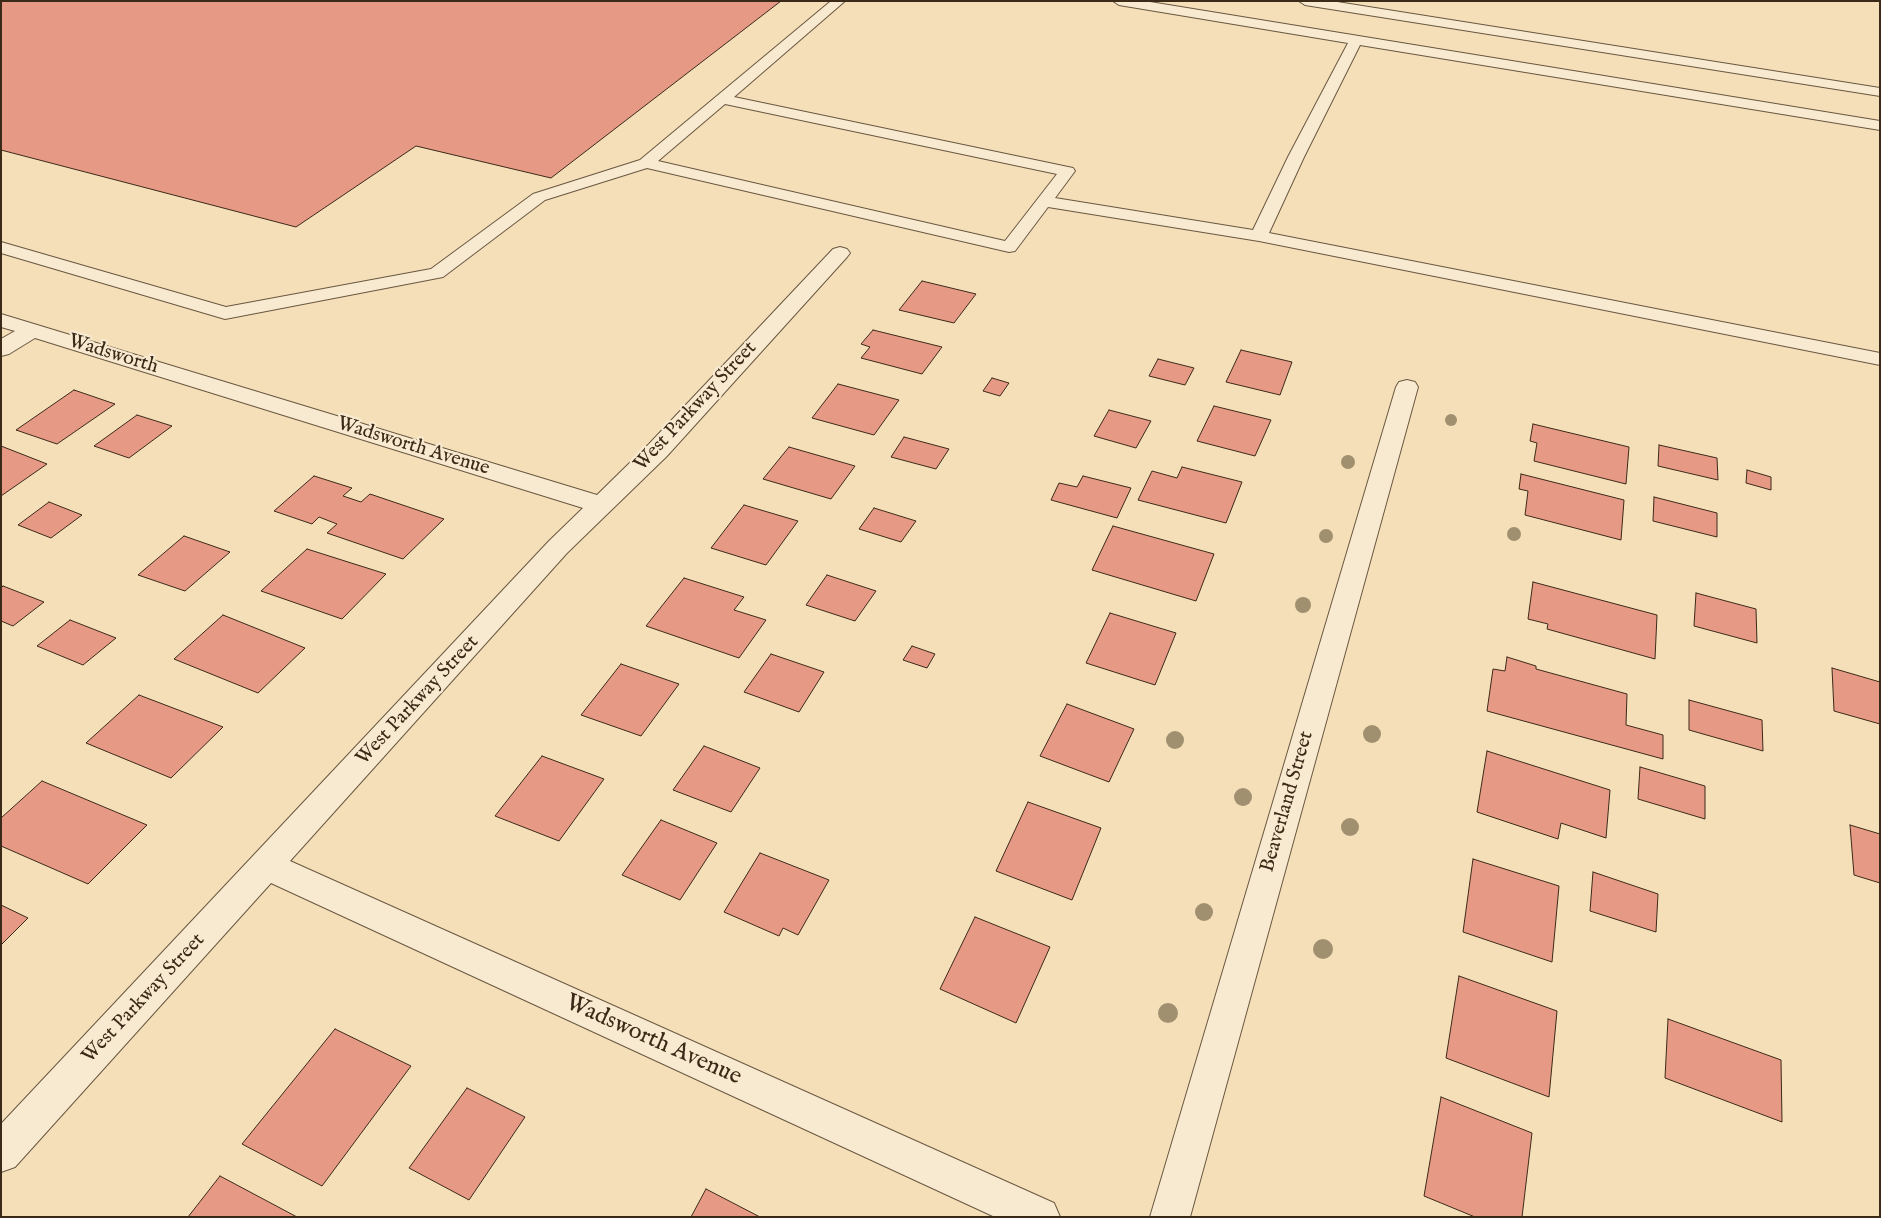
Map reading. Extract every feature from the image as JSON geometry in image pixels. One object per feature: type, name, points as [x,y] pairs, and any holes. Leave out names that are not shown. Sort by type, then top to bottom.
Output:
[{"type":"street","name":"West Parkway Street","points":[[1,1153],[558,547],[658,450],[840,253]]},
{"type":"street","name":"Wadsworth","points":[[1,320],[225,389]]},
{"type":"street","points":[[1,349],[32,330]]},
{"type":"street","name":"Beaverland Street","points":[[1170,1217],[1407,387]]},
{"type":"street","name":"Wadsworth Avenue","points":[[225,389],[601,505]]},
{"type":"street","name":"Wadsworth Avenue","points":[[266,866],[1040,1217]]},
{"type":"lane","points":[[1,247],[225,313],[437,273],[539,197],[646,163],[839,1]]},
{"type":"lane","points":[[1119,1],[1178,6],[1356,40],[1880,126]]},
{"type":"lane","points":[[1305,1],[1880,92]]},
{"type":"lane","points":[[1259,236],[1296,157],[1356,40]]},
{"type":"lane","points":[[1553,73],[1561,42]]},
{"type":"lane","points":[[646,163],[1009,247],[1067,171],[723,99]]},
{"type":"lane","points":[[1045,201],[1259,236],[1880,359]]},
{"type":"building","points":[[1,1],[781,1],[551,178],[416,146],[296,227],[1,150]]},
{"type":"building","points":[[922,281],[976,294],[954,323],[899,310]]},
{"type":"building","points":[[873,330],[942,347],[922,374],[861,358],[870,347],[861,344]]},
{"type":"building","points":[[1241,350],[1292,362],[1280,395],[1226,382]]},
{"type":"building","points":[[1158,359],[1194,368],[1185,385],[1149,376]]},
{"type":"building","points":[[992,378],[1009,383],[1000,396],[983,391]]},
{"type":"building","points":[[838,384],[899,400],[874,435],[812,418]]},
{"type":"building","points":[[74,390],[115,404],[57,444],[16,430]]},
{"type":"building","points":[[1214,406],[1271,420],[1255,456],[1197,441]]},
{"type":"building","points":[[1109,410],[1151,421],[1136,448],[1094,436]]},
{"type":"building","points":[[137,415],[172,426],[129,458],[94,446]]},
{"type":"building","points":[[1533,424],[1629,447],[1626,484],[1534,461],[1537,443],[1530,441]]},
{"type":"building","points":[[904,437],[949,449],[936,469],[891,457]]},
{"type":"building","points":[[1659,445],[1717,458],[1718,480],[1658,466]]},
{"type":"building","points":[[1,446],[47,464],[1,496]]},
{"type":"building","points":[[789,447],[855,466],[831,499],[763,479]]},
{"type":"building","points":[[1182,467],[1242,482],[1226,523],[1138,500],[1152,471],[1177,478]]},
{"type":"building","points":[[1747,470],[1771,477],[1771,490],[1746,483]]},
{"type":"building","points":[[1521,474],[1624,500],[1621,540],[1525,515],[1528,491],[1519,489]]},
{"type":"building","points":[[314,476],[352,488],[343,496],[361,502],[370,494],[444,519],[403,559],[327,533],[337,524],[319,517],[312,524],[274,511]]},
{"type":"building","points":[[1083,476],[1131,488],[1117,518],[1051,500],[1059,483],[1077,487]]},
{"type":"building","points":[[1654,497],[1717,513],[1717,537],[1653,521]]},
{"type":"building","points":[[49,502],[82,515],[51,538],[18,525]]},
{"type":"building","points":[[744,505],[798,521],[766,565],[711,548]]},
{"type":"building","points":[[874,508],[916,521],[901,542],[859,529]]},
{"type":"building","points":[[1113,526],[1214,554],[1196,601],[1092,570]]},
{"type":"building","points":[[184,536],[230,552],[185,591],[138,575]]},
{"type":"building","points":[[307,549],[386,574],[342,619],[261,591]]},
{"type":"building","points":[[827,575],[876,591],[855,621],[806,605]]},
{"type":"building","points":[[684,578],[744,597],[734,610],[766,620],[739,658],[646,626]]},
{"type":"building","points":[[1533,582],[1657,615],[1655,659],[1547,629],[1548,624],[1528,619]]},
{"type":"building","points":[[3,586],[44,602],[13,626],[1,621],[1,588]]},
{"type":"building","points":[[1696,593],[1756,609],[1757,643],[1694,626]]},
{"type":"building","points":[[1110,613],[1176,633],[1155,685],[1086,663]]},
{"type":"building","points":[[223,615],[305,648],[258,693],[174,659]]},
{"type":"building","points":[[70,620],[116,638],[83,665],[37,646]]},
{"type":"building","points":[[912,646],[935,654],[927,668],[903,660]]},
{"type":"building","points":[[771,654],[824,672],[799,712],[744,692]]},
{"type":"building","points":[[1507,657],[1536,666],[1536,669],[1627,694],[1626,725],[1663,735],[1663,759],[1487,711],[1493,669],[1505,671]]},
{"type":"building","points":[[621,664],[679,684],[641,736],[581,715]]},
{"type":"building","points":[[1832,668],[1880,682],[1880,724],[1834,711]]},
{"type":"building","points":[[139,695],[223,727],[171,778],[86,743]]},
{"type":"building","points":[[1689,700],[1762,720],[1763,751],[1689,730]]},
{"type":"building","points":[[1067,704],[1134,729],[1109,782],[1040,756]]},
{"type":"building","points":[[704,746],[760,768],[731,812],[673,790]]},
{"type":"building","points":[[1487,751],[1610,790],[1606,838],[1561,823],[1558,839],[1477,812]]},
{"type":"building","points":[[542,756],[604,779],[559,841],[495,816]]},
{"type":"building","points":[[1640,767],[1705,786],[1705,819],[1638,799]]},
{"type":"building","points":[[42,781],[147,825],[88,884],[1,846],[1,818]]},
{"type":"building","points":[[1028,802],[1101,828],[1072,900],[996,871]]},
{"type":"building","points":[[661,820],[717,843],[680,900],[622,875]]},
{"type":"building","points":[[1850,825],[1880,834],[1880,883],[1854,875]]},
{"type":"building","points":[[760,853],[829,880],[798,935],[783,928],[779,936],[724,912]]},
{"type":"building","points":[[1473,859],[1559,886],[1552,962],[1463,932]]},
{"type":"building","points":[[1593,872],[1658,894],[1656,932],[1590,911]]},
{"type":"building","points":[[1,905],[28,918],[1,945]]},
{"type":"building","points":[[975,917],[1050,947],[1016,1023],[940,989]]},
{"type":"building","points":[[1459,976],[1557,1011],[1549,1097],[1446,1058]]},
{"type":"building","points":[[1668,1019],[1781,1060],[1782,1122],[1665,1078]]},
{"type":"building","points":[[335,1029],[411,1066],[322,1186],[242,1144]]},
{"type":"building","points":[[467,1088],[525,1117],[469,1200],[409,1168]]},
{"type":"building","points":[[1441,1097],[1532,1133],[1522,1217],[1475,1217],[1424,1196]]},
{"type":"building","points":[[220,1176],[297,1217],[188,1217]]},
{"type":"building","points":[[706,1189],[760,1217],[691,1217]]}]
